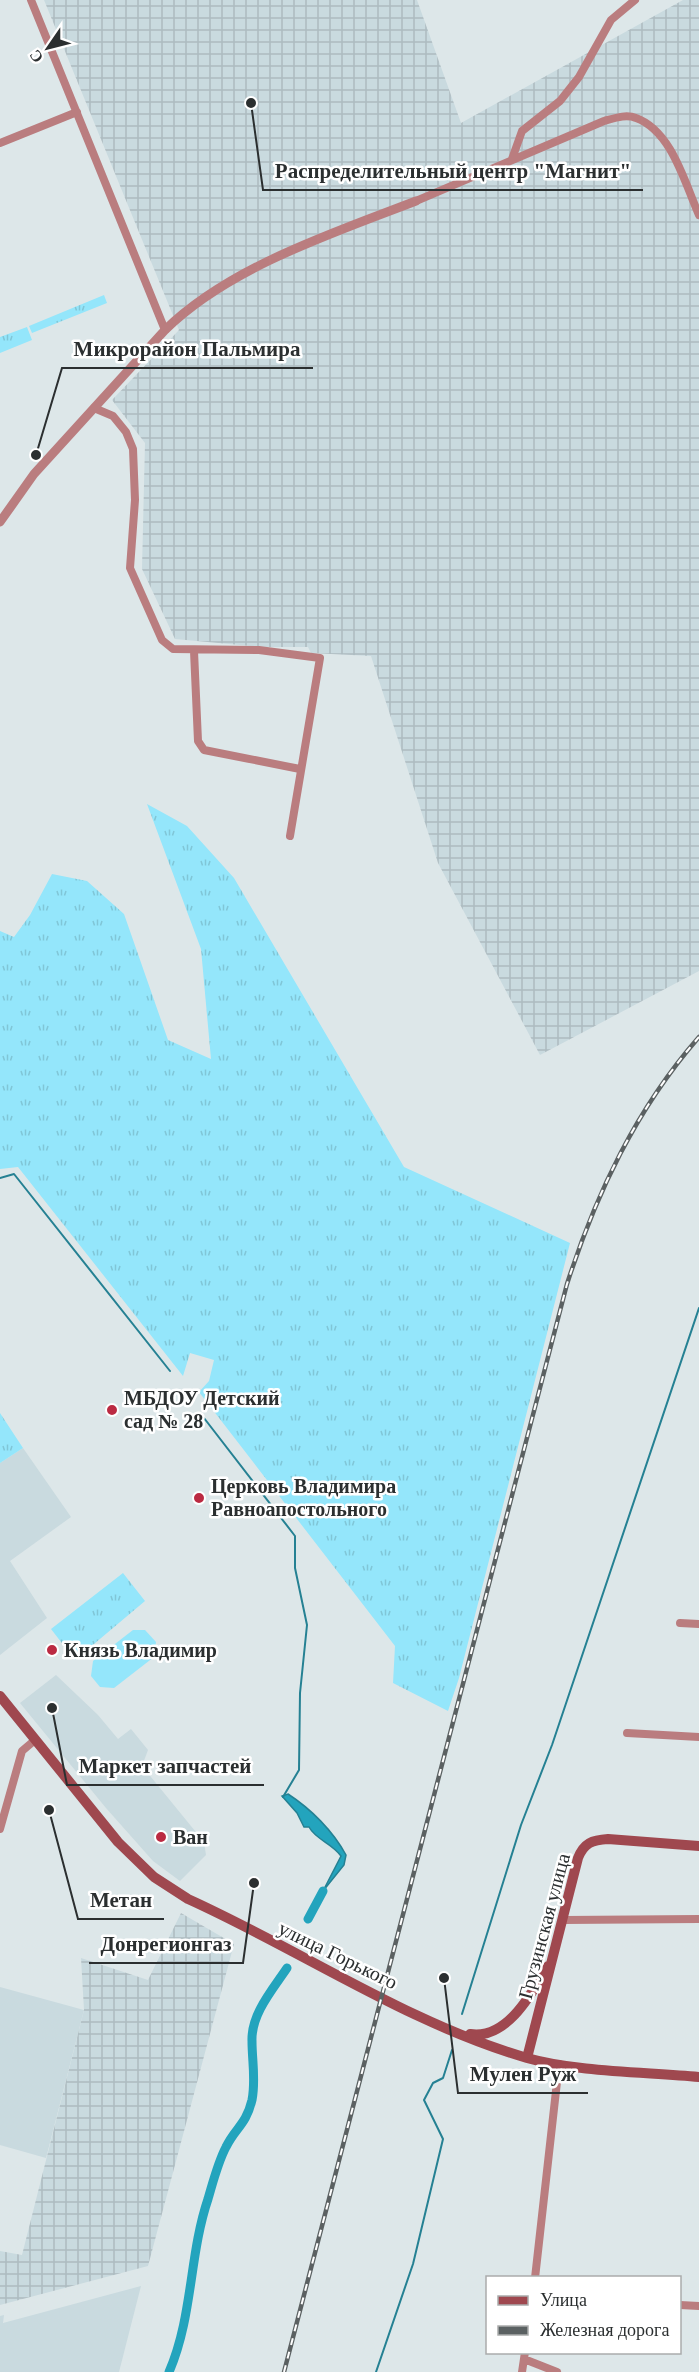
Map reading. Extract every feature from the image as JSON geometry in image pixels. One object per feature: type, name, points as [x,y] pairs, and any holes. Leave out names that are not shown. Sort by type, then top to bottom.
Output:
[{"type":"main road","name":"улица Горького","points":[[0,1696],[118,1842],[154,1877],[188,1899],[387,1999],[458,2031],[527,2058],[559,2064],[699,2077]]},
{"type":"main road","name":"Грузинская улица","points":[[527,2058],[578,1858],[585,1845],[608,1839],[699,1846]]},
{"type":"main road","points":[[458,2031],[485,2034],[501,2026],[526,2000],[557,1947]]},
{"type":"street","points":[[31,0],[165,330]]},
{"type":"street","points":[[512,159],[522,131],[560,101],[579,77],[611,20],[636,0]]},
{"type":"street","points":[[0,143],[77,112]]},
{"type":"street","points":[[0,522],[34,474],[165,330],[201,301],[287,251],[416,201],[604,121],[621,117],[635,117],[658,133],[699,215]]},
{"type":"street","points":[[94,408],[113,416],[126,432],[133,449],[135,500],[130,568],[138,591],[162,640],[174,649],[259,650],[321,658],[290,836]]},
{"type":"street","points":[[194,651],[198,741],[204,750],[300,769]]},
{"type":"street","points":[[680,1623],[699,1624]]},
{"type":"street","points":[[627,1732],[699,1737]]},
{"type":"street","points":[[0,1829],[22,1751],[35,1740]]},
{"type":"street","points":[[564,1920],[699,1919]]},
{"type":"street","points":[[535,2276],[559,2064]]},
{"type":"street","points":[[681,2305],[699,2306]]},
{"type":"street","points":[[522,2372],[525,2356],[557,2372]]},
{"type":"shaded area","points":[[44,0],[417,0],[461,123],[683,0],[699,0],[699,971],[540,1055],[438,863],[371,656],[311,653],[308,647],[261,647],[175,639],[142,569],[145,443],[112,400],[179,330]]},
{"type":"shaded area","points":[[23,1448],[71,1517],[10,1561],[47,1618],[0,1655],[0,1463]]},
{"type":"shaded area","points":[[56,1675],[98,1715],[118,1739],[131,1729],[148,1750],[142,1766],[204,1842],[206,1855],[180,1881],[153,1861],[106,1808],[20,1703]]},
{"type":"shaded area","points":[[288,1794],[321,1821],[335,1837],[346,1855],[344,1865],[323,1891],[341,1856],[309,1827],[304,1827],[297,1813],[282,1796]]},
{"type":"shaded area","points":[[181,1913],[234,1944],[148,2266],[0,2305],[0,2251],[22,2255],[84,2010],[81,1958],[148,1980]]},
{"type":"shaded area","points":[[0,1987],[84,2010],[46,2158],[0,2145]]},
{"type":"shaded area","points":[[141,2286],[119,2372],[0,2372],[0,2316],[4,2315],[3,2323]]},
{"type":"green space","points":[[104,295],[107,303],[32,333],[29,326]]},
{"type":"green space","points":[[27,327],[32,340],[0,353],[0,337]]},
{"type":"green space","points":[[147,804],[187,826],[234,878],[404,1167],[570,1243],[459,1678],[448,1711],[393,1683],[395,1646],[199,1392],[209,1381],[214,1360],[190,1353],[183,1376],[18,1167],[0,1169],[0,931],[14,937],[30,915],[52,874],[87,881],[124,914],[168,1040],[211,1059],[201,949]]},
{"type":"green space","points":[[0,1413],[23,1448],[0,1463]]},
{"type":"green space","points":[[123,1573],[145,1601],[75,1660],[51,1629]]},
{"type":"green space","points":[[133,1630],[145,1630],[156,1642],[154,1657],[114,1688],[100,1687],[91,1676],[93,1661]]},
{"type":"waterway","points":[[0,1178],[14,1174],[170,1371]]},
{"type":"waterway","points":[[462,2014],[521,1825],[552,1745],[699,1308]]},
{"type":"waterway","points":[[204,1418],[295,1536],[295,1568],[307,1625],[300,1693],[299,1770],[283,1797]]},
{"type":"waterway","points":[[308,1919],[323,1891]]},
{"type":"waterway","points":[[169,2372],[183,2330],[197,2242],[214,2179],[223,2153],[244,2121],[252,2100],[254,2078],[252,2041],[255,2021],[264,2002],[287,1968]]},
{"type":"waterway","points":[[376,2372],[413,2264],[443,2139],[424,2100],[433,2083],[443,2078],[452,2050]]},
{"type":"railway","points":[[284,2372],[567,1284],[591,1218],[620,1154],[656,1093],[699,1037]]},
{"type":"place","name":"Распределительный центр \"Магнит\"","points":[[251,103]]},
{"type":"place","name":"Микрорайон Пальмира","points":[[36,455]]},
{"type":"place","name":"МБДОУ Детский сад № 28","points":[[112,1410]]},
{"type":"place","name":"Церковь Владимира Равноапостольного","points":[[199,1498]]},
{"type":"place","name":"Князь Владимир","points":[[52,1650]]},
{"type":"place","name":"Маркет запчастей","points":[[52,1708]]},
{"type":"place","name":"Метан","points":[[49,1810]]},
{"type":"place","name":"Ван","points":[[161,1837]]},
{"type":"place","name":"Донрегионгаз","points":[[254,1883]]},
{"type":"place","name":"Мулен Руж","points":[[444,1978]]}]
